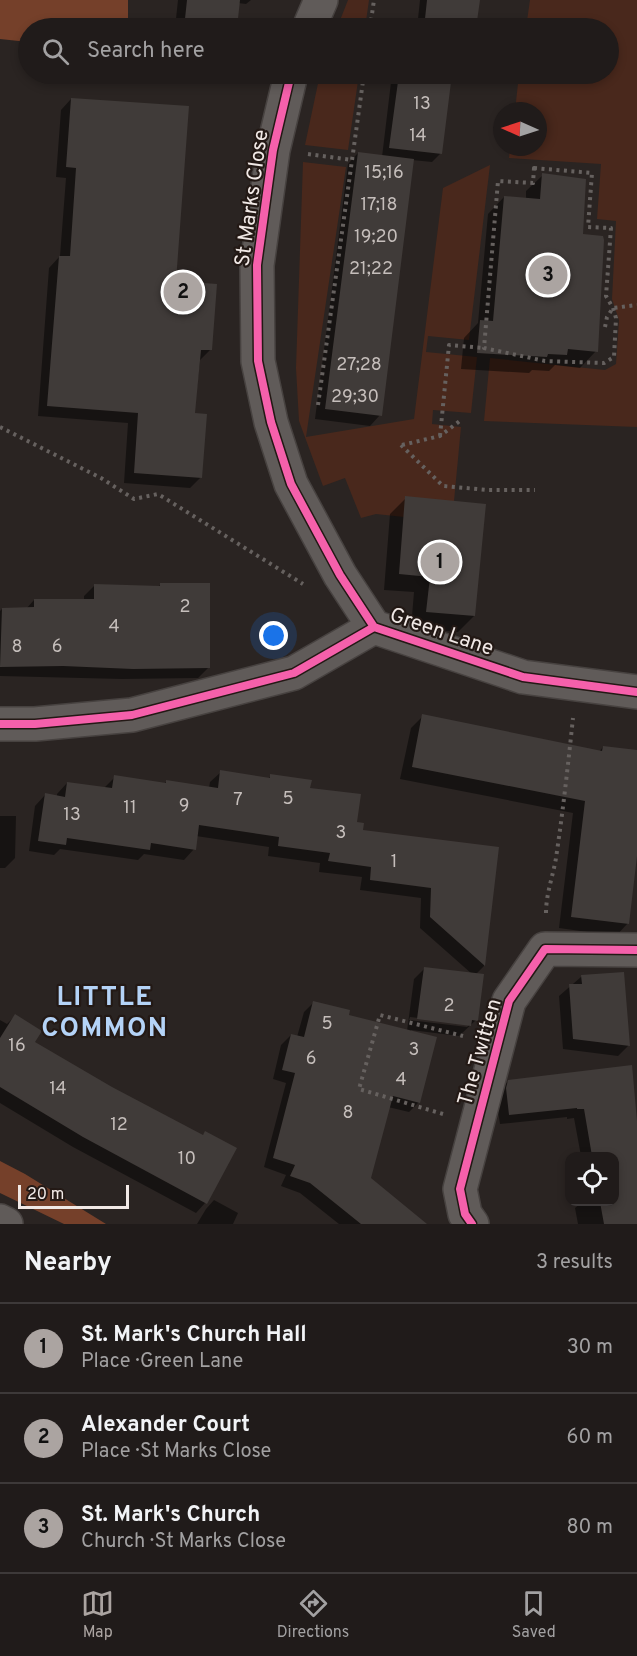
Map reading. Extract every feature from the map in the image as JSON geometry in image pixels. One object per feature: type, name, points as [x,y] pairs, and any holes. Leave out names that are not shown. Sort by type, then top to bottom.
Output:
[{"type":"street","points":[[313,18],[321,0]]},
{"type":"street","name":"St Marks Close","points":[[289,84],[273,150],[257,265],[258,361],[271,422],[291,484],[340,576],[374,627]]},
{"type":"street","name":"Green Lane","points":[[0,724],[35,724],[132,715],[294,673],[374,627],[523,677],[637,692]]},
{"type":"street","points":[[545,949],[637,950]]},
{"type":"street","name":"The Twitten","points":[[472,1224],[465,1214],[460,1189],[509,1001],[545,949]]},
{"type":"street","points":[[0,1221],[6,1224]]},
{"type":"path","points":[[371,18],[374,0]]},
{"type":"path","points":[[318,405],[363,84]]},
{"type":"path","points":[[273,150],[352,160]]},
{"type":"path","points":[[440,436],[449,345],[484,348],[545,361],[604,363],[614,357],[616,318],[606,296],[611,228],[588,227],[592,173],[534,168],[533,183],[498,181],[484,348]]},
{"type":"path","points":[[605,327],[607,317],[613,308],[637,305]]},
{"type":"path","points":[[461,420],[440,436],[401,445],[443,486],[488,490],[535,490]]},
{"type":"path","points":[[0,427],[101,478],[134,499],[158,494],[306,586]]},
{"type":"path","points":[[545,949],[546,905],[556,854],[577,685]]},
{"type":"path","points":[[444,1114],[359,1089],[380,1015],[498,1045]]},
{"type":"shaded area","points":[[0,0],[128,0],[128,18],[18,18],[18,41],[0,39]]},
{"type":"shaded area","points":[[348,0],[369,0],[366,18],[341,18]]},
{"type":"shaded area","points":[[530,0],[637,0],[637,427],[484,421],[490,358],[605,370],[616,364],[619,320],[612,299],[616,221],[597,219],[601,164],[509,158],[509,156],[547,156],[547,102],[516,102],[518,84],[619,84],[619,18],[527,18]]},
{"type":"shaded area","points":[[318,84],[358,84],[348,150],[305,145]]},
{"type":"shaded area","points":[[303,162],[346,167],[306,437],[414,419],[443,188],[490,165],[469,340],[428,336],[426,352],[477,357],[471,413],[433,410],[432,424],[461,427],[454,501],[404,517],[376,514],[361,518],[345,478],[323,486],[299,421],[296,368]]},
{"type":"shaded area","points":[[0,1161],[106,1224],[64,1224],[0,1193]]},
{"type":"building","points":[[187,0],[240,0],[238,18],[185,18]]},
{"type":"building","points":[[427,0],[480,0],[477,18],[425,18]]},
{"type":"building","points":[[398,84],[451,84],[442,154],[389,148]]},
{"type":"building","points":[[71,98],[189,106],[176,281],[217,284],[212,350],[201,350],[195,413],[207,414],[202,478],[134,473],[138,413],[47,406],[59,256],[70,256],[76,168],[66,167]]},
{"type":"building","points":[[358,152],[414,159],[382,416],[325,409]]},
{"type":"building","points":[[542,173],[586,179],[583,234],[603,236],[604,240],[598,352],[568,349],[567,355],[548,354],[547,357],[477,353],[480,320],[493,321],[504,196],[540,199]]},
{"type":"building","points":[[405,496],[486,504],[475,616],[426,612],[430,577],[399,574]]},
{"type":"building","points":[[160,583],[210,583],[210,668],[0,667],[2,608],[34,607],[34,599],[94,599],[94,584],[160,586]]},
{"type":"building","points":[[422,714],[602,751],[603,746],[637,750],[637,856],[629,924],[571,917],[585,801],[412,767]]},
{"type":"building","points":[[220,770],[270,778],[270,774],[312,780],[310,788],[361,794],[357,822],[364,823],[363,830],[499,847],[485,966],[430,917],[431,888],[370,880],[371,867],[328,861],[330,853],[278,846],[279,837],[199,825],[196,850],[151,843],[150,850],[67,838],[66,845],[38,841],[45,793],[65,797],[67,782],[112,788],[114,775],[218,788]]},
{"type":"building","points":[[424,967],[484,974],[478,1021],[472,1020],[471,1026],[417,1019]]},
{"type":"building","points":[[624,972],[630,1046],[573,1039],[569,984],[582,984],[581,975]]},
{"type":"building","points":[[313,1001],[350,1010],[349,1015],[437,1037],[420,1103],[393,1096],[371,1178],[427,1224],[361,1224],[310,1183],[290,1176],[295,1165],[273,1158],[295,1073],[282,1070],[291,1034],[304,1037]]},
{"type":"building","points":[[15,1014],[42,1031],[35,1042],[112,1087],[203,1135],[205,1131],[237,1148],[207,1204],[83,1137],[0,1087],[0,1038]]},
{"type":"building","points":[[632,1065],[637,1121],[637,1224],[604,1224],[601,1206],[619,1206],[619,1152],[591,1152],[584,1109],[509,1115],[506,1088],[508,1080]]},
{"type":"cycle path","points":[[289,84],[273,150],[257,265],[258,361],[271,422],[291,484],[340,575],[374,627]]},
{"type":"cycle path","points":[[0,724],[35,724],[132,715],[294,673],[374,627],[523,677],[637,692]]},
{"type":"cycle path","points":[[472,1224],[465,1214],[460,1189],[509,1001],[545,949],[637,950]]},
{"type":"place","name":"St. Mark's Church","points":[[548,275]]},
{"type":"place","name":"Alexander Court","points":[[183,292]]},
{"type":"place","name":"St. Mark's Church Hall","points":[[440,562]]},
{"type":"district","name":"LITTLE COMMON","points":[[105,1012]]}]
